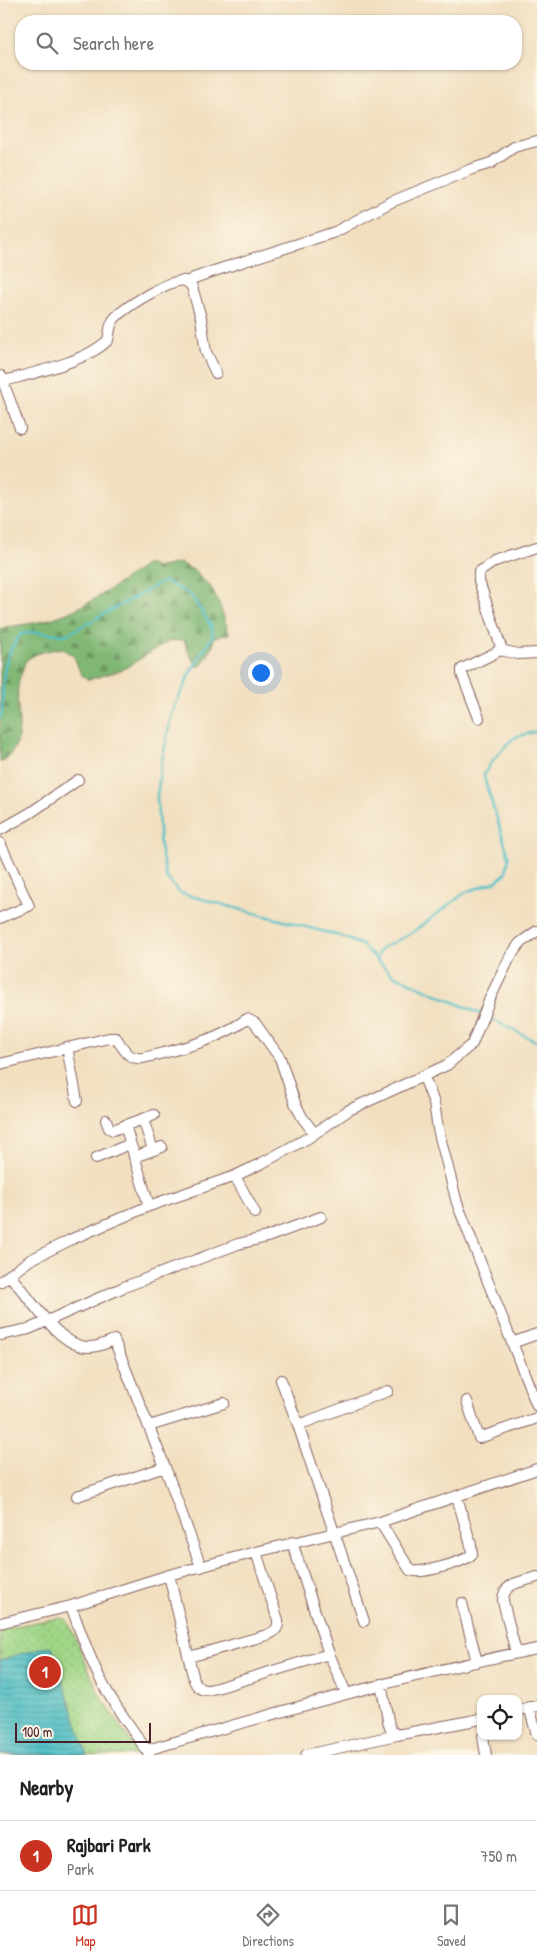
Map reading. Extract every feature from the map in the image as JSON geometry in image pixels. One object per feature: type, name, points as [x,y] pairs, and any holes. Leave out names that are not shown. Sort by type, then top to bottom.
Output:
[{"type":"street","points":[[188,283],[194,278],[214,271],[335,232],[391,202],[491,163],[514,147],[537,141]]},
{"type":"street","points":[[20,428],[2,378],[69,362],[85,355],[106,343],[113,321],[142,298],[182,281],[192,286],[206,352],[216,373]]},
{"type":"street","points":[[500,650],[500,641],[479,581],[479,572],[495,562],[537,548]]},
{"type":"street","points":[[479,718],[462,674],[462,669],[500,650],[518,654],[537,653]]},
{"type":"street","points":[[0,830],[30,813],[78,780]]},
{"type":"street","points":[[0,843],[29,906],[0,918]]},
{"type":"street","points":[[0,1282],[30,1260],[72,1239],[149,1206],[235,1176],[287,1150],[348,1110],[424,1076],[460,1056],[474,1040],[502,970],[513,952],[525,939],[537,931]]},
{"type":"street","points":[[0,1064],[98,1039],[116,1038],[129,1056],[135,1059],[143,1058],[194,1045],[221,1035],[247,1019],[255,1023],[280,1058],[295,1103],[302,1117],[314,1133]]},
{"type":"street","points":[[67,1047],[77,1100]]},
{"type":"street","points":[[424,1076],[434,1103],[438,1129],[454,1195],[537,1406]]},
{"type":"street","points":[[106,1120],[109,1128],[113,1130],[154,1115]]},
{"type":"street","points":[[134,1157],[158,1149],[143,1118]]},
{"type":"street","points":[[125,1125],[149,1206]]},
{"type":"street","points":[[96,1158],[130,1144]]},
{"type":"street","points":[[235,1176],[255,1213]]},
{"type":"street","points":[[0,1335],[29,1328],[111,1292],[238,1244],[267,1237],[321,1216]]},
{"type":"street","points":[[10,1276],[47,1321],[65,1339],[78,1346],[90,1348],[114,1340],[165,1467],[200,1567]]},
{"type":"street","points":[[512,1344],[537,1334]]},
{"type":"street","points":[[281,1380],[364,1621]]},
{"type":"street","points":[[298,1425],[388,1391]]},
{"type":"street","points":[[467,1401],[479,1438],[537,1418]]},
{"type":"street","points":[[148,1426],[224,1403]]},
{"type":"street","points":[[77,1496],[165,1467]]},
{"type":"street","points":[[0,1623],[71,1606],[169,1575],[292,1542],[335,1534],[380,1522],[537,1469]]},
{"type":"street","points":[[380,1522],[410,1570],[421,1572],[466,1559],[470,1556],[472,1550],[456,1497]]},
{"type":"street","points":[[292,1542],[329,1654],[346,1693]]},
{"type":"street","points":[[189,1657],[267,1635],[277,1629],[278,1620],[256,1552]]},
{"type":"street","points":[[169,1575],[196,1685],[205,1691],[329,1654]]},
{"type":"street","points":[[516,1653],[503,1595],[505,1589],[537,1577]]},
{"type":"street","points":[[462,1603],[477,1662]]},
{"type":"street","points":[[71,1606],[87,1651],[104,1686],[125,1721],[148,1753],[346,1693],[537,1649]]},
{"type":"street","points":[[381,1684],[389,1725],[391,1730],[397,1735]]},
{"type":"street","points":[[528,1708],[537,1735]]},
{"type":"street","points":[[306,1755],[477,1720]]},
{"type":"street","points":[[484,1740],[486,1755]]},
{"type":"green space","points":[[148,563],[155,568],[180,563],[197,572],[213,591],[229,634],[214,637],[213,646],[201,666],[198,667],[189,654],[184,640],[169,641],[122,670],[88,680],[81,674],[74,657],[62,648],[33,655],[25,662],[18,684],[19,733],[16,744],[10,754],[0,763],[0,630],[5,627],[47,620],[74,610],[99,596]]},
{"type":"green space","points":[[58,1618],[65,1619],[70,1626],[100,1696],[140,1755],[0,1755],[0,1629]]},
{"type":"water","points":[[52,1647],[87,1755],[0,1755],[0,1660],[40,1648]]},
{"type":"waterway","points":[[0,718],[6,661],[9,652],[21,634],[36,632],[66,635],[164,581],[191,595],[211,626],[213,635],[191,671],[172,713],[161,765],[157,797],[160,847],[166,877],[180,893],[340,936],[362,945],[391,974],[481,1014]]},
{"type":"waterway","points":[[377,961],[378,952],[384,947],[412,933],[466,892],[495,882],[506,873],[509,857],[484,774],[493,760],[509,742],[516,737],[537,731]]},
{"type":"waterway","points":[[487,1017],[537,1042]]},
{"type":"place","name":"Rajbari Park","points":[[45,1672]]}]
